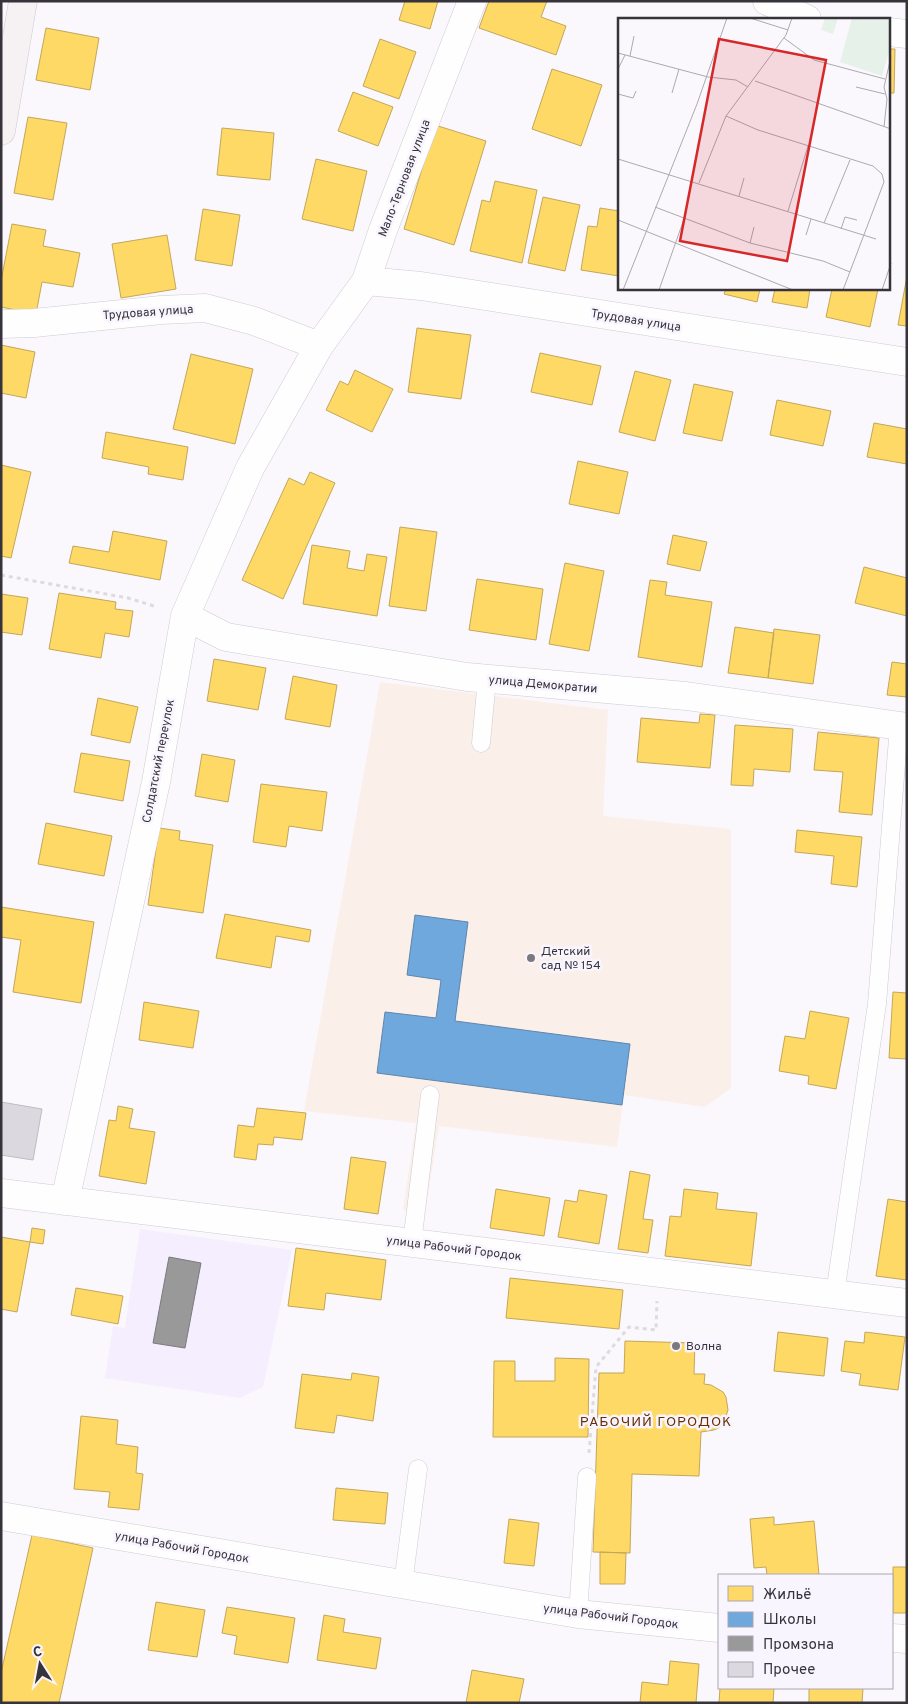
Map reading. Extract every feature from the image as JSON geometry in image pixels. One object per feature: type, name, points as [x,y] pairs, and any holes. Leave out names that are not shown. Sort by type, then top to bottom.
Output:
[{"type":"street","points":[[1,131],[23,1]]},
{"type":"street","name":"Мало-Терновая улица","points":[[319,346],[366,281],[472,1]]},
{"type":"street","points":[[766,1],[804,18]]},
{"type":"street","points":[[890,32],[907,34]]},
{"type":"street","name":"Трудовая улица","points":[[366,281],[421,286],[907,362]]},
{"type":"street","name":"Трудовая улица","points":[[1,324],[34,323],[161,310],[205,308],[254,321],[319,346]]},
{"type":"street","name":"Солдатский переулок","points":[[65,1201],[156,782],[186,616],[250,468],[319,346]]},
{"type":"street","name":"улица Демократии","points":[[186,616],[226,637],[467,677],[686,696],[903,727]]},
{"type":"street","name":"улица Рабочий Городок","points":[[1,1193],[907,1303]]},
{"type":"street","name":"улица Рабочий Городок","points":[[2,1523],[403,1584],[578,1614],[718,1628]]},
{"type":"street","points":[[893,1638],[907,1638]]},
{"type":"lane","points":[[481,743],[487,679]]},
{"type":"lane","points":[[834,1294],[877,1004],[903,727]]},
{"type":"lane","points":[[412,1243],[430,1095]]},
{"type":"lane","points":[[403,1584],[418,1469]]},
{"type":"lane","points":[[578,1614],[586,1476]]},
{"type":"path","points":[[1,575],[128,598],[186,616]]},
{"type":"path","points":[[586,1476],[596,1367],[629,1327],[656,1330],[659,1273]]},
{"type":"shaded area","name":"Детский сад № 154","points":[[380,682],[608,710],[603,816],[731,829],[731,1088],[705,1107],[624,1095],[617,1147],[439,1126],[425,1213],[403,1210],[416,1123],[304,1111]]},
{"type":"shaded area","points":[[140,1229],[292,1250],[263,1387],[240,1398],[105,1378],[113,1326],[125,1328]]},
{"type":"building: Жильё","points":[[405,1],[438,1],[430,29],[399,20]]},
{"type":"building: Жильё","points":[[489,1],[547,1],[541,17],[566,26],[556,55],[479,28]]},
{"type":"building: Жильё","points":[[46,28],[99,38],[90,90],[36,80]]},
{"type":"building: Жильё","points":[[380,39],[416,52],[399,99],[363,86]]},
{"type":"building: Жильё","points":[[890,49],[895,49],[894,93],[890,93]]},
{"type":"building: Жильё","points":[[552,69],[602,85],[581,146],[532,129]]},
{"type":"building: Жильё","points":[[353,92],[393,107],[378,146],[338,131]]},
{"type":"building: Жильё","points":[[28,117],[67,123],[53,200],[14,193]]},
{"type":"building: Жильё","points":[[435,125],[486,141],[454,245],[404,229]]},
{"type":"building: Жильё","points":[[222,128],[274,133],[270,180],[217,175]]},
{"type":"building: Жильё","points":[[316,159],[367,171],[353,231],[302,219]]},
{"type":"building: Жильё","points":[[495,181],[537,190],[522,263],[470,251],[482,200],[490,202]]},
{"type":"building: Жильё","points":[[543,197],[580,205],[565,271],[528,263]]},
{"type":"building: Жильё","points":[[600,208],[618,211],[618,276],[581,270],[588,226],[597,227]]},
{"type":"building: Жильё","points":[[203,209],[240,215],[232,266],[195,260]]},
{"type":"building: Жильё","points":[[12,224],[46,230],[43,246],[80,253],[73,287],[42,282],[36,314],[1,307],[1,281]]},
{"type":"building: Жильё","points":[[167,235],[176,289],[121,298],[112,244]]},
{"type":"building: Жильё","points":[[907,276],[907,326],[898,325]]},
{"type":"building: Жильё","points":[[726,290],[760,290],[757,302],[724,294]]},
{"type":"building: Жильё","points":[[775,290],[810,290],[807,308],[772,302]]},
{"type":"building: Жильё","points":[[832,290],[878,290],[870,327],[826,317]]},
{"type":"building: Жильё","points":[[417,328],[471,335],[461,399],[408,392]]},
{"type":"building: Жильё","points":[[1,345],[35,352],[26,398],[1,393]]},
{"type":"building: Жильё","points":[[540,353],[601,366],[592,405],[531,392]]},
{"type":"building: Жильё","points":[[191,354],[253,369],[235,444],[173,429]]},
{"type":"building: Жильё","points":[[355,370],[393,389],[372,432],[326,410],[340,381],[348,385]]},
{"type":"building: Жильё","points":[[635,371],[671,380],[655,441],[619,432]]},
{"type":"building: Жильё","points":[[694,384],[733,392],[722,441],[683,433]]},
{"type":"building: Жильё","points":[[777,400],[831,411],[823,446],[770,435]]},
{"type":"building: Жильё","points":[[874,423],[907,429],[907,464],[867,457]]},
{"type":"building: Жильё","points":[[106,432],[188,447],[183,480],[148,474],[149,467],[102,458]]},
{"type":"building: Жильё","points":[[578,461],[628,472],[619,514],[569,504]]},
{"type":"building: Жильё","points":[[1,465],[31,472],[11,558],[1,556]]},
{"type":"building: Жильё","points":[[310,472],[335,483],[283,599],[242,580],[289,478],[304,485]]},
{"type":"building: Жильё","points":[[400,527],[437,532],[426,611],[389,606]]},
{"type":"building: Жильё","points":[[113,531],[167,541],[160,580],[69,563],[73,546],[109,552]]},
{"type":"building: Жильё","points":[[673,535],[707,542],[700,571],[667,564]]},
{"type":"building: Жильё","points":[[312,545],[350,551],[347,568],[364,571],[367,554],[387,557],[377,616],[303,604]]},
{"type":"building: Жильё","points":[[565,563],[604,571],[589,651],[549,644]]},
{"type":"building: Жильё","points":[[864,567],[907,578],[907,616],[855,603]]},
{"type":"building: Жильё","points":[[477,579],[543,589],[536,640],[469,630]]},
{"type":"building: Жильё","points":[[650,580],[667,582],[665,595],[712,602],[702,667],[638,657]]},
{"type":"building: Жильё","points":[[59,593],[116,602],[115,609],[133,611],[129,637],[105,633],[101,658],[49,649]]},
{"type":"building: Жильё","points":[[1,594],[28,598],[22,635],[1,632]]},
{"type":"building: Жильё","points":[[735,627],[774,633],[768,678],[728,673]]},
{"type":"building: Жильё","points":[[774,629],[820,635],[813,684],[768,678]]},
{"type":"building: Жильё","points":[[214,659],[266,668],[258,710],[207,701]]},
{"type":"building: Жильё","points":[[892,662],[907,664],[907,697],[887,695]]},
{"type":"building: Жильё","points":[[293,676],[337,685],[330,727],[285,719]]},
{"type":"building: Жильё","points":[[98,698],[138,707],[130,743],[91,735]]},
{"type":"building: Жильё","points":[[700,714],[715,715],[710,768],[637,762],[641,718],[699,723]]},
{"type":"building: Жильё","points":[[735,725],[793,729],[790,772],[754,769],[753,786],[731,785]]},
{"type":"building: Жильё","points":[[818,732],[879,738],[872,815],[839,812],[843,772],[814,770]]},
{"type":"building: Жильё","points":[[81,753],[130,761],[123,801],[74,792]]},
{"type":"building: Жильё","points":[[202,754],[235,760],[228,802],[195,796]]},
{"type":"building: Жильё","points":[[261,784],[327,792],[322,831],[289,826],[286,847],[253,842]]},
{"type":"building: Жильё","points":[[46,823],[112,836],[104,876],[38,864]]},
{"type":"building: Жильё","points":[[159,828],[180,831],[179,840],[213,845],[203,913],[148,905]]},
{"type":"building: Жильё","points":[[797,830],[862,837],[857,887],[831,884],[834,856],[795,852]]},
{"type":"building: Жильё","points":[[1,907],[94,922],[81,1003],[13,992],[21,940],[1,937]]},
{"type":"building: Жильё","points":[[225,914],[311,930],[309,942],[276,936],[271,968],[216,958]]},
{"type":"building: Жильё","points":[[893,992],[907,993],[907,1059],[889,1058]]},
{"type":"building: Жильё","points":[[144,1002],[199,1011],[193,1048],[139,1040]]},
{"type":"building: Жильё","points":[[810,1011],[849,1018],[836,1089],[808,1084],[809,1076],[779,1071],[785,1036],[805,1039]]},
{"type":"building: Жильё","points":[[118,1106],[133,1109],[129,1128],[155,1132],[146,1184],[99,1176],[109,1120],[116,1121]]},
{"type":"building: Жильё","points":[[257,1108],[306,1113],[302,1140],[274,1137],[273,1145],[258,1144],[256,1160],[234,1157],[238,1125],[254,1127]]},
{"type":"building: Жильё","points":[[351,1157],[386,1162],[378,1214],[344,1209]]},
{"type":"building: Жильё","points":[[630,1171],[650,1175],[643,1219],[653,1220],[648,1253],[618,1249]]},
{"type":"building: Жильё","points":[[496,1189],[550,1198],[544,1236],[490,1228]]},
{"type":"building: Жильё","points":[[684,1189],[718,1193],[716,1209],[757,1213],[751,1266],[665,1256],[670,1216],[681,1217]]},
{"type":"building: Жильё","points":[[579,1190],[607,1195],[599,1244],[558,1237],[565,1200],[577,1202]]},
{"type":"building: Жильё","points":[[888,1199],[907,1202],[907,1280],[876,1276]]},
{"type":"building: Жильё","points":[[32,1228],[45,1230],[43,1244],[30,1242]]},
{"type":"building: Жильё","points":[[1,1237],[30,1242],[17,1312],[1,1309]]},
{"type":"building: Жильё","points":[[296,1248],[386,1260],[381,1300],[326,1293],[324,1310],[288,1306]]},
{"type":"building: Жильё","points":[[510,1278],[623,1290],[619,1329],[506,1318]]},
{"type":"building: Жильё","points":[[76,1288],[123,1296],[118,1324],[71,1315]]},
{"type":"building: Жильё","points":[[778,1332],[828,1338],[824,1376],[774,1371]]},
{"type":"building: Жильё","points":[[865,1332],[905,1337],[898,1390],[859,1385],[861,1374],[841,1371],[845,1341],[864,1343]]},
{"type":"building: Жильё","points":[[625,1341],[695,1343],[694,1374],[705,1374],[704,1384],[711,1385],[723,1392],[726,1397],[728,1410],[720,1427],[701,1432],[699,1476],[632,1474],[630,1553],[593,1552],[599,1373],[624,1373]]},
{"type":"building: Жильё","points":[[555,1358],[589,1359],[588,1437],[493,1437],[494,1361],[515,1361],[515,1381],[555,1381]]},
{"type":"building: Жильё","points":[[352,1373],[379,1377],[373,1421],[337,1415],[334,1433],[295,1428],[302,1374],[351,1380]]},
{"type":"building: Жильё","points":[[81,1416],[118,1420],[116,1444],[138,1447],[136,1473],[143,1474],[139,1510],[108,1507],[110,1492],[74,1489]]},
{"type":"building: Жильё","points":[[336,1488],[388,1493],[385,1524],[333,1520]]},
{"type":"building: Жильё","points":[[774,1517],[774,1525],[814,1521],[819,1574],[767,1574],[766,1567],[754,1568],[750,1519]]},
{"type":"building: Жильё","points":[[509,1519],[539,1523],[534,1566],[504,1563]]},
{"type":"building: Жильё","points":[[32,1535],[93,1548],[59,1703],[1,1703],[1,1673]]},
{"type":"building: Жильё","points":[[600,1552],[626,1553],[625,1584],[600,1584]]},
{"type":"building: Жильё","points":[[893,1567],[907,1567],[907,1613],[893,1613]]},
{"type":"building: Жильё","points":[[156,1602],[205,1610],[197,1657],[148,1650]]},
{"type":"building: Жильё","points":[[227,1607],[295,1618],[288,1663],[234,1654],[237,1636],[222,1633]]},
{"type":"building: Жильё","points":[[324,1615],[345,1619],[343,1632],[381,1638],[376,1669],[317,1660]]},
{"type":"building: Жильё","points":[[670,1661],[699,1664],[696,1703],[640,1703],[642,1682],[668,1685]]},
{"type":"building: Жильё","points":[[472,1670],[524,1679],[519,1703],[466,1703]]},
{"type":"building: Жильё","points":[[720,1689],[774,1689],[773,1703],[719,1703]]},
{"type":"building: Жильё","points":[[809,1689],[863,1689],[862,1703],[809,1703]]},
{"type":"building: Школы","points":[[415,915],[468,922],[455,1021],[630,1044],[622,1105],[377,1073],[385,1012],[436,1018],[441,980],[407,975]]},
{"type":"building: Промзона","points":[[169,1257],[201,1263],[185,1348],[153,1343]]},
{"type":"building: Прочее","points":[[1,1102],[42,1109],[33,1160],[1,1155]]},
{"type":"place","name":"Детский сад № 154","points":[[531,958]]},
{"type":"place","name":"Волна","points":[[676,1346]]},
{"type":"district","name":"РАБОЧИЙ ГОРОДОК","points":[[656,1421]]}]
